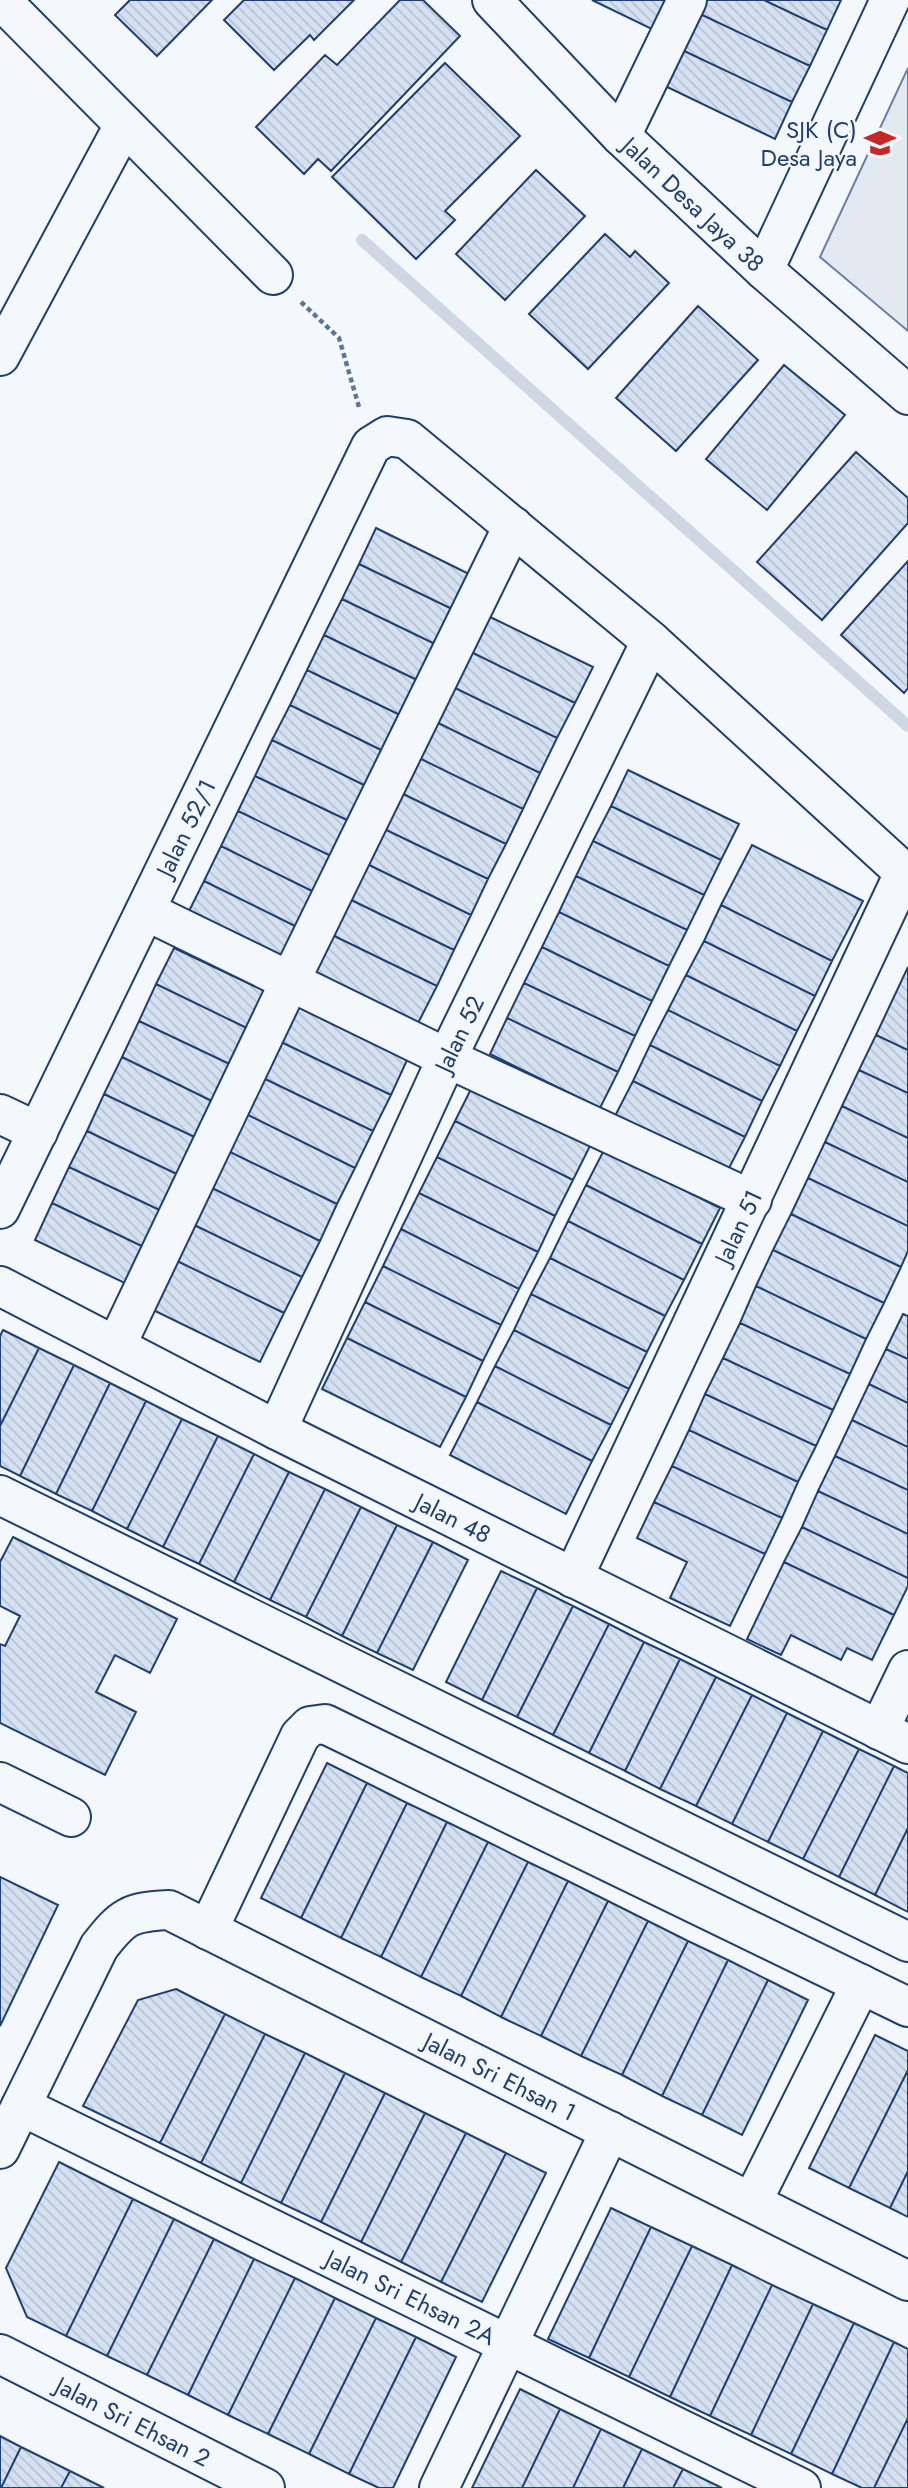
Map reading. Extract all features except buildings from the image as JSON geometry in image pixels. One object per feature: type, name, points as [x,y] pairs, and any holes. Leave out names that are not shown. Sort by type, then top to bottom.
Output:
[{"type":"street","points":[[1,0],[273,275]]},
{"type":"street","points":[[621,136],[687,0]]},
{"type":"street","points":[[764,270],[890,0]]},
{"type":"street","name":"Jalan Desa Jaya 38","points":[[496,2],[621,136],[764,270],[908,395]]},
{"type":"street","points":[[0,356],[124,125]]},
{"type":"street","points":[[371,446],[387,436],[407,439],[651,641],[906,875]]},
{"type":"street","name":"Jalan 52/1","points":[[0,1209],[371,446]]},
{"type":"street","points":[[116,1346],[290,981],[513,526]]},
{"type":"street","name":"Jalan 52","points":[[277,1430],[447,1058],[651,641]]},
{"type":"street","name":"Jalan 51","points":[[573,1578],[906,875]]},
{"type":"street","points":[[146,911],[447,1058],[752,1200]]},
{"type":"street","points":[[0,1114],[37,1132]]},
{"type":"street","name":"Jalan 48","points":[[0,1286],[277,1430],[894,1737]]},
{"type":"street","points":[[0,1495],[908,1942]]},
{"type":"street","points":[[894,1737],[908,1670]]},
{"type":"street","points":[[208,1930],[300,1736],[310,1726],[325,1724],[908,2007]]},
{"type":"street","points":[[0,1782],[71,1817]]},
{"type":"street","name":"Jalan Sri Ehsan 1","points":[[0,2149],[99,1947],[117,1924],[140,1911],[169,1910],[908,2281]]},
{"type":"street","points":[[752,2202],[861,1984]]},
{"type":"street","name":"Jalan Sri Ehsan 2A","points":[[21,2106],[801,2488]]},
{"type":"street","points":[[439,2488],[610,2132]]},
{"type":"street","name":"Jalan Sri Ehsan 2","points":[[0,2354],[265,2488]]},
{"type":"path","points":[[273,275],[339,338],[371,446]]},
{"type":"shaded area","name":"SJK (C) Desa Jaya","points":[[908,68],[908,331],[820,257]]},
{"type":"waterway","points":[[362,240],[908,726]]},
{"type":"place","name":"SJK (C) Desa Jaya","points":[[880,143]]}]
